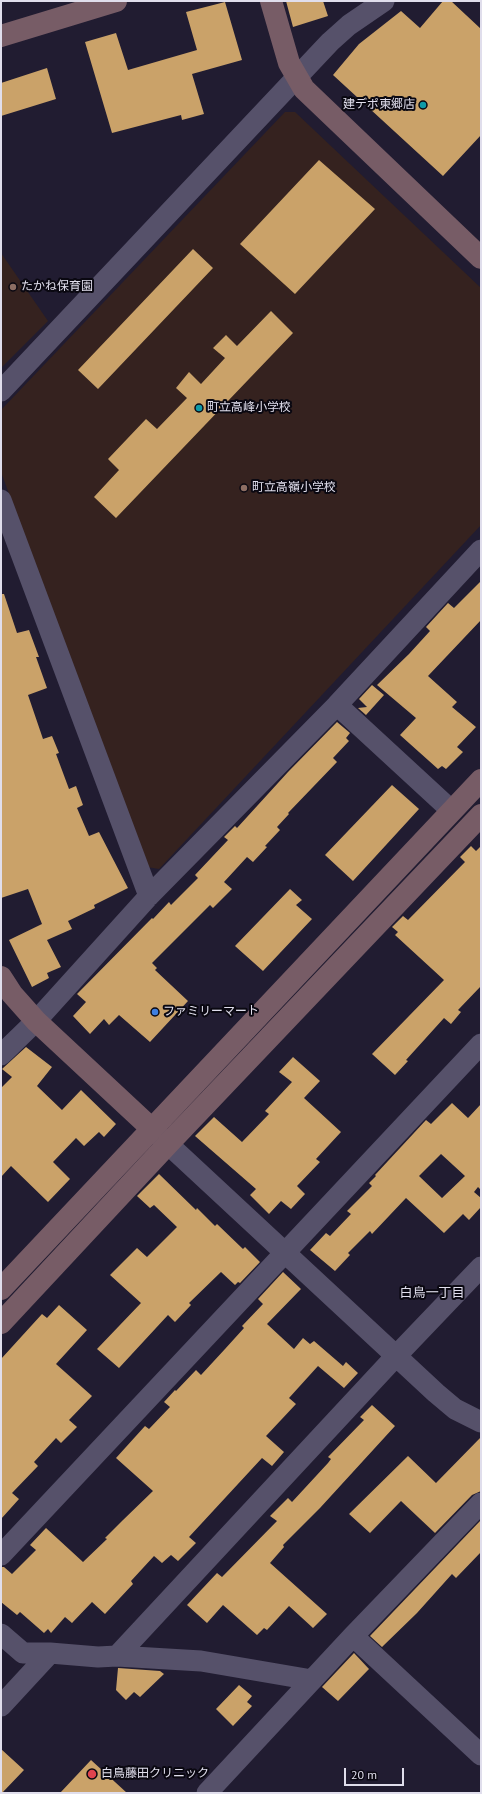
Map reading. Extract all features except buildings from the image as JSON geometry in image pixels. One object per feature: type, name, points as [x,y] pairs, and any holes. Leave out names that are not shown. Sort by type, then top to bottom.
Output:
[{"type":"street","points":[[1,36],[116,1]]},
{"type":"street","points":[[271,1],[289,63],[297,78],[314,100],[481,258]]},
{"type":"street","points":[[1,391],[330,42],[349,25],[384,1]]},
{"type":"street","points":[[1,500],[149,896]]},
{"type":"street","points":[[1,1054],[36,1021],[149,896],[337,705],[481,550]]},
{"type":"street","points":[[337,705],[452,811]]},
{"type":"street","points":[[1,1289],[481,780]]},
{"type":"street","points":[[1,1324],[168,1144],[478,824]]},
{"type":"street","points":[[1,977],[12,994],[36,1021],[396,1356],[455,1409],[481,1422]]},
{"type":"street","points":[[1,1555],[481,1044]]},
{"type":"street","points":[[117,1656],[396,1356],[481,1267]]},
{"type":"street","points":[[207,1793],[353,1636],[481,1503]]},
{"type":"street","points":[[1,1634],[22,1653],[50,1653],[98,1658],[117,1656],[202,1661],[312,1680]]},
{"type":"street","points":[[353,1636],[481,1755]]},
{"type":"street","points":[[1,1706],[50,1653]]},
{"type":"shaded area","name":"町立高嶺小学校","points":[[285,112],[295,112],[481,288],[481,525],[159,869],[147,867],[1,472],[1,410]]},
{"type":"shaded area","name":"たかね保育園","points":[[1,253],[48,321],[1,368]]},
{"type":"place","name":"建デポ東郷店","points":[[423,105]]},
{"type":"place","name":"たかね保育園","points":[[13,287]]},
{"type":"place","name":"町立高峰小学校","points":[[199,408]]},
{"type":"place","name":"町立高嶺小学校","points":[[244,488]]},
{"type":"place","name":"ファミリーマート","points":[[155,1012]]},
{"type":"place","name":"白鳥藤田クリニック","points":[[92,1774]]},
{"type":"district","name":"白鳥一丁目","points":[[432,1293]]}]
